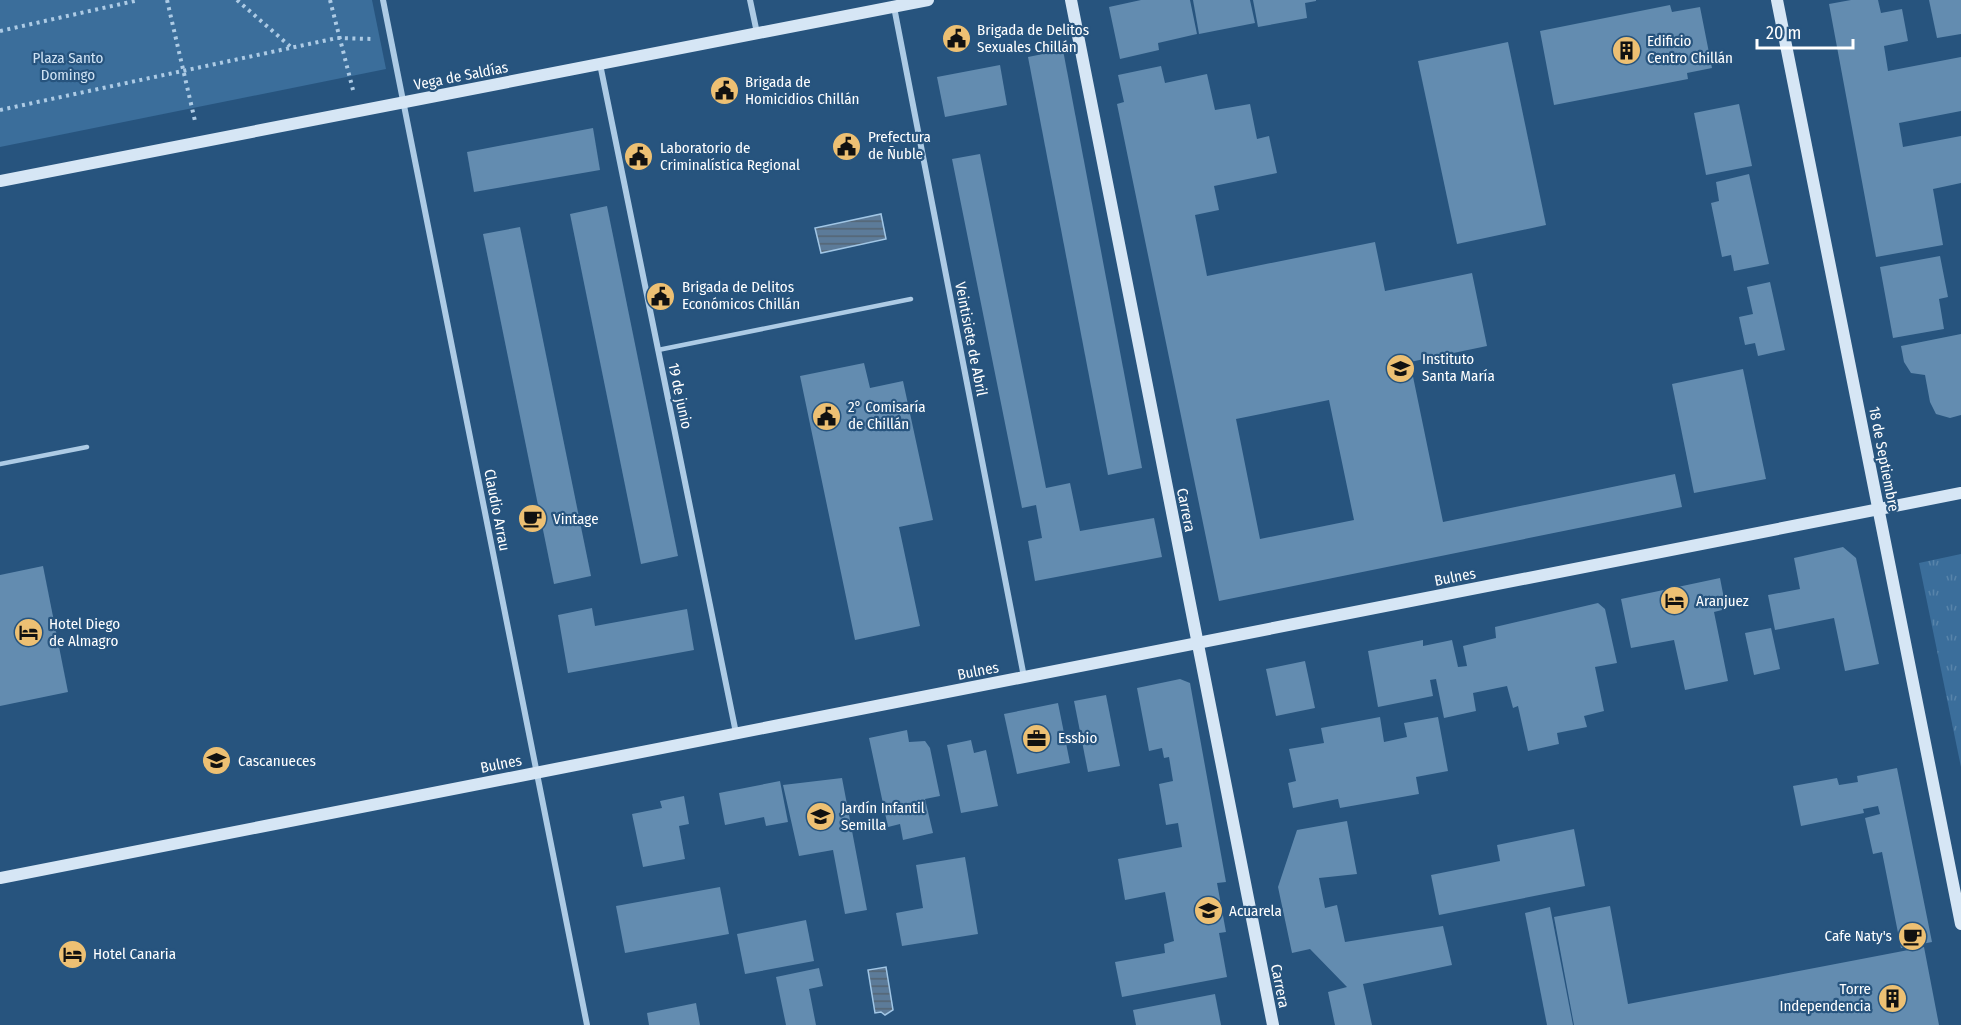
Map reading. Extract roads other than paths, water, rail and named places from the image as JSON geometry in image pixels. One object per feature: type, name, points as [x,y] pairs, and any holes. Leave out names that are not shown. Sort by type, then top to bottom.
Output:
[{"type":"street","name":"Claudio Arrau","points":[[383,0],[588,1025]]},
{"type":"street","points":[[750,0],[757,33]]},
{"type":"street","name":"Vega de Saldías","points":[[0,181],[928,0]]},
{"type":"street","name":"Carrera","points":[[1071,0],[1273,1025]]},
{"type":"street","name":"18 de Septiembre","points":[[1777,0],[1961,924]]},
{"type":"street","name":"Veintisiete de Abril","points":[[894,7],[1024,677]]},
{"type":"street","name":"19 de junio","points":[[600,64],[736,733]]},
{"type":"street","name":"Bulnes","points":[[0,878],[1961,493]]},
{"type":"lane","points":[[658,350],[911,299]]},
{"type":"lane","points":[[0,464],[87,447]]},
{"type":"place","name":"Brigada de Delitos Sexuales Chillán","points":[[956,39]]},
{"type":"place","name":"Edificio Centro Chillán","points":[[1626,50]]},
{"type":"place","name":"Brigada de Homicidios Chillán","points":[[724,91]]},
{"type":"place","name":"Prefectura de Ñuble","points":[[847,146]]},
{"type":"place","name":"Laboratorio de Criminalística Regional","points":[[639,157]]},
{"type":"place","name":"Brigada de Delitos Económicos Chillán","points":[[661,296]]},
{"type":"place","name":"Instituto Santa María","points":[[1401,368]]},
{"type":"place","name":"2° Comisaría de Chillán","points":[[827,416]]},
{"type":"place","name":"Vintage","points":[[532,519]]},
{"type":"place","name":"Aranjuez","points":[[1675,601]]},
{"type":"place","name":"Hotel Diego de Almagro","points":[[28,633]]},
{"type":"place","name":"Essbio","points":[[1037,738]]},
{"type":"place","name":"Cascanueces","points":[[217,761]]},
{"type":"place","name":"Jardín Infantil Semilla","points":[[820,817]]},
{"type":"place","name":"Acuarela","points":[[1208,911]]},
{"type":"place","name":"Cafe Naty's","points":[[1913,936]]},
{"type":"place","name":"Hotel Canaria","points":[[72,954]]},
{"type":"place","name":"Torre Independencia","points":[[1892,998]]},
{"type":"park label","name":"Plaza Santo Domingo","points":[[68,66]]}]
